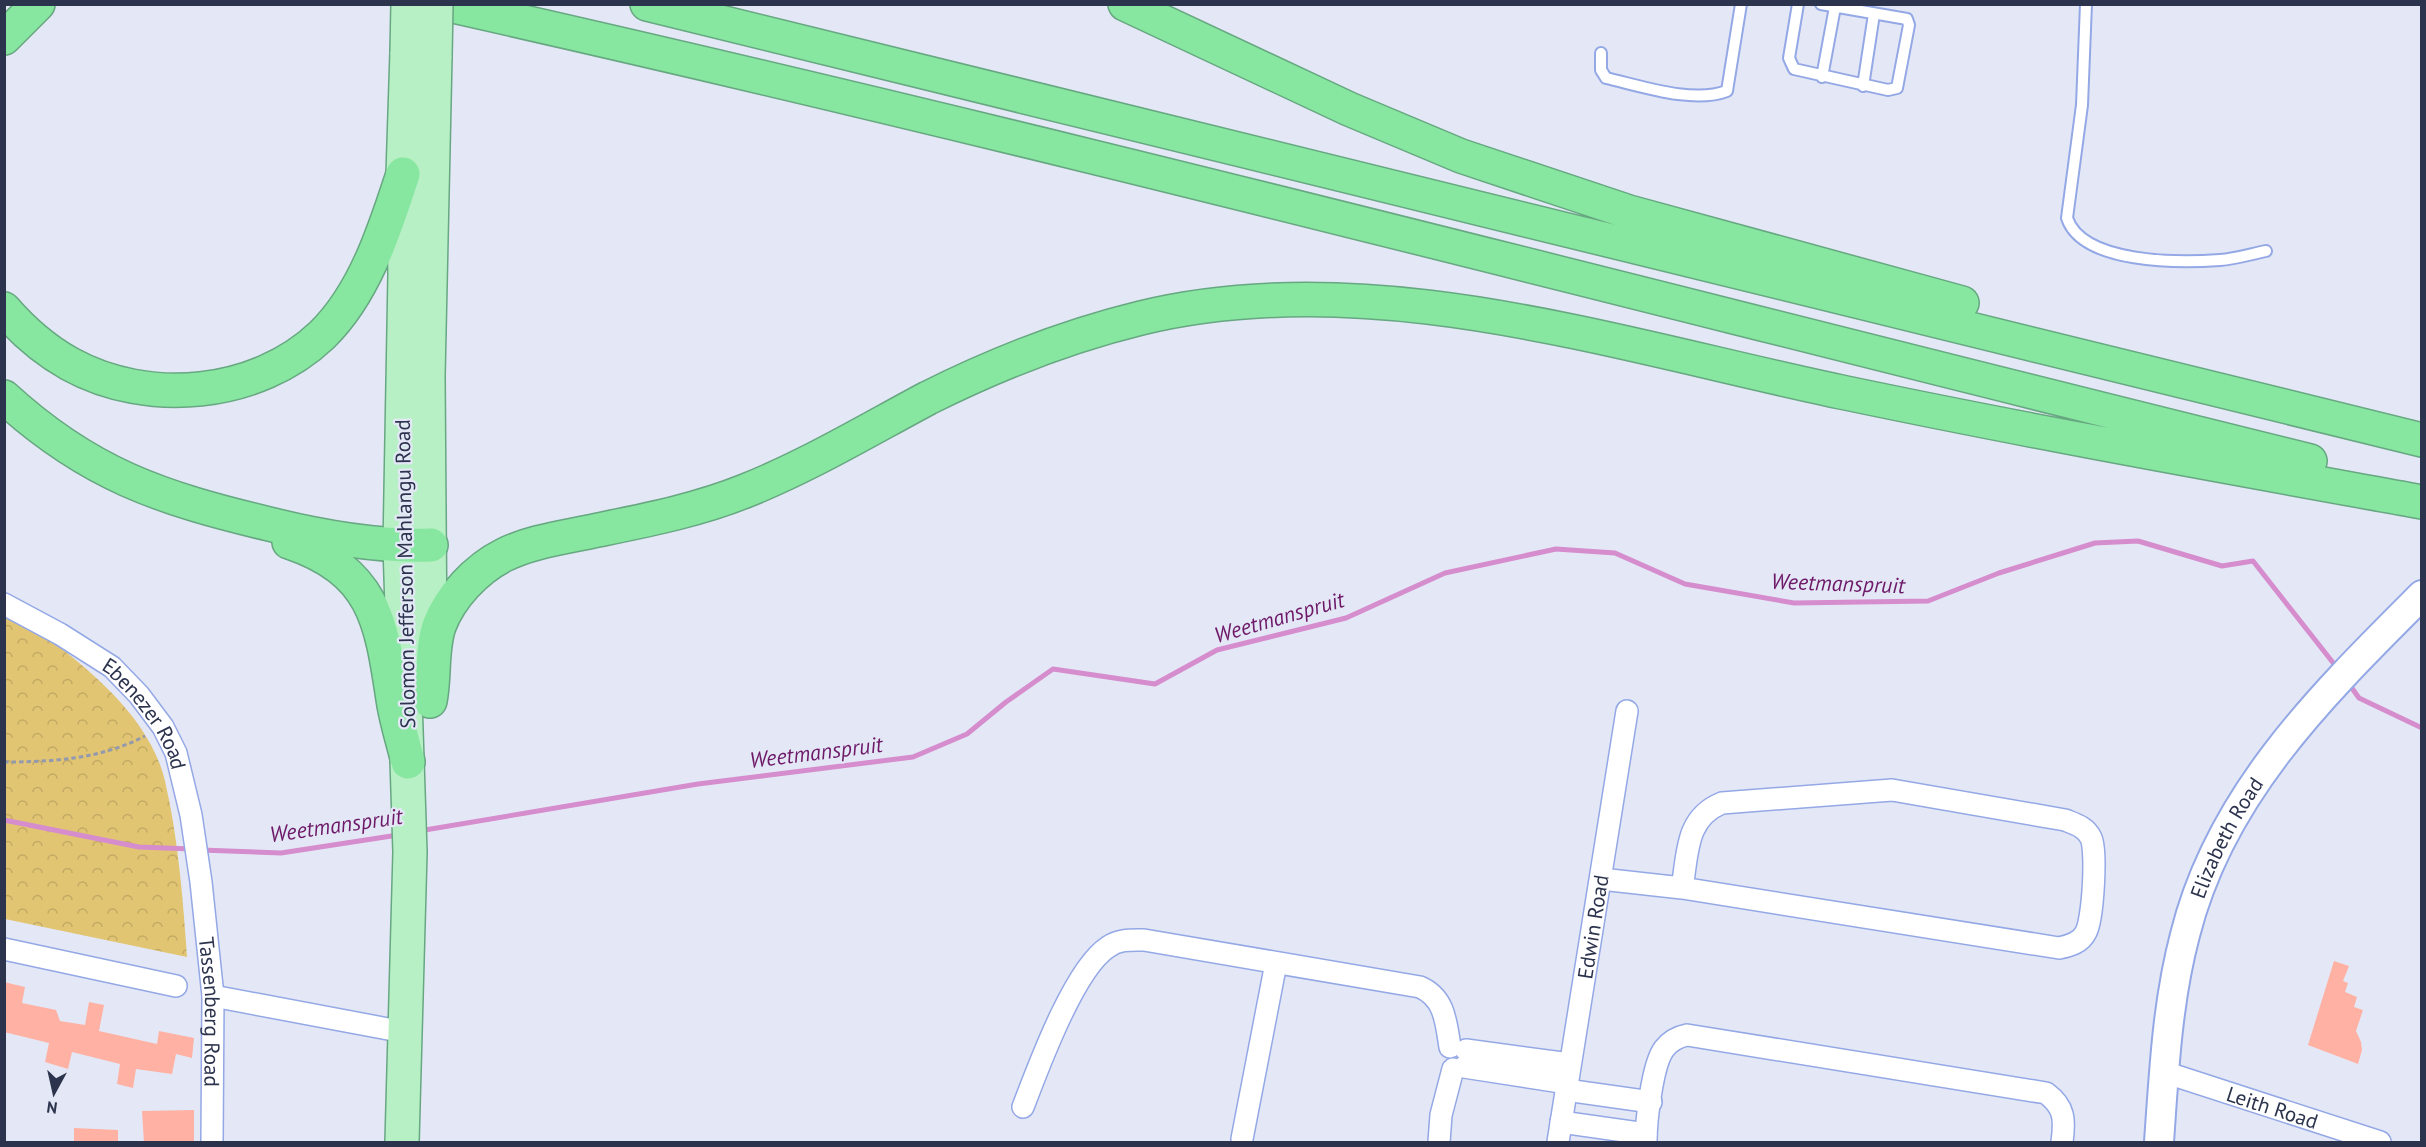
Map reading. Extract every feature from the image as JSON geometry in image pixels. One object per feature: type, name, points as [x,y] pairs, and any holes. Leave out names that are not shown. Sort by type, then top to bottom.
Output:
[{"type":"highway","points":[[4,38],[38,4]]},
{"type":"highway","points":[[399,4],[602,50],[635,56],[677,56]]},
{"type":"highway","points":[[444,4],[677,56],[2421,489]]},
{"type":"highway","points":[[647,4],[2421,440]]},
{"type":"highway","points":[[1125,4],[1349,109],[1461,156],[1629,212],[1993,312],[2104,346],[2216,390]]},
{"type":"highway","points":[[4,309],[48,351],[102,378],[142,388],[196,390],[247,379],[270,370],[295,355],[321,335],[338,316],[369,262],[387,223],[403,174]]},
{"type":"highway","points":[[430,701],[436,640],[446,612],[473,577],[502,556],[547,541],[696,507],[746,491],[816,458],[973,377],[1031,352],[1144,317],[1210,305],[1286,299],[1357,301],[1476,313],[1987,423],[2421,502]]},
{"type":"highway","points":[[4,397],[76,453],[113,474],[321,555],[339,566],[357,583],[382,630],[393,701],[415,771]]},
{"type":"highway","points":[[192,505],[310,534],[416,546]]},
{"type":"main road","name":"Solomon Jefferson Mahlangu Road","points":[[408,4],[421,54],[429,376],[416,546],[430,701],[415,771]]},
{"type":"main road","name":"Solomon Jefferson Mahlangu Road","points":[[424,1143],[415,771],[416,546],[403,174],[421,54],[436,4]]},
{"type":"main road","name":"Solomon Jefferson Mahlangu Road","points":[[402,1143],[404,1032],[418,852]]},
{"type":"street","name":"Elizabeth Road","points":[[2159,1143],[2168,1016],[2176,974],[2198,893],[2234,814],[2260,772],[2316,702],[2421,595]]},
{"type":"street","name":"Ebenezer Road","points":[[4,604],[60,634],[112,667],[139,695],[163,727],[177,753],[191,815],[201,882]]},
{"type":"street","name":"Edwin Road","points":[[1558,1143],[1626,711]]},
{"type":"street","points":[[1601,879],[1682,888],[2059,948],[2078,942],[2086,932],[2090,918],[2094,849],[2085,829],[2065,820],[1892,790],[1722,803],[1700,816],[1694,827],[1682,888]]},
{"type":"street","name":"Tassenberg Road","points":[[201,882],[213,996],[212,1143]]},
{"type":"street","points":[[1023,1107],[1044,1050],[1081,979],[1107,947],[1118,941],[1144,940],[1399,982],[1428,990],[1440,1002],[1458,1058],[1441,1115],[1439,1143]]},
{"type":"street","points":[[4,949],[176,986]]},
{"type":"street","points":[[1242,1139],[1276,963]]},
{"type":"street","points":[[213,996],[404,1032]]},
{"type":"street","points":[[1561,1122],[1646,1138],[1658,1062],[1662,1051],[1676,1037],[1687,1035],[2046,1093],[2063,1111],[2065,1123],[2062,1143]]},
{"type":"street","points":[[1458,1058],[1568,1079],[1651,1102]]},
{"type":"street","name":"Leith Road","points":[[2164,1072],[2380,1143]]},
{"type":"lane","points":[[1601,53],[1601,70],[1606,78],[1653,89],[1711,97],[1727,91],[1740,4]]},
{"type":"lane","points":[[1798,4],[1790,64],[1794,69],[1863,86],[1888,90],[1897,88],[1909,26],[1907,19],[1821,4]]},
{"type":"lane","points":[[2086,4],[2082,105],[2067,218],[2071,230],[2080,238],[2097,246],[2152,261],[2222,260],[2266,251]]},
{"type":"lane","points":[[1822,77],[1835,7]]},
{"type":"lane","points":[[1863,86],[1874,14]]},
{"type":"path","points":[[4,762],[76,759],[122,748],[163,727]]},
{"type":"green space","points":[[4,615],[44,635],[85,668],[119,701],[147,738],[158,759],[170,802],[184,912],[187,957],[5,919]]},
{"type":"building","points":[[2334,961],[2349,966],[2343,981],[2348,983],[2345,992],[2357,997],[2354,1007],[2363,1010],[2356,1031],[2362,1050],[2358,1064],[2308,1045]]},
{"type":"building","points":[[4,982],[25,987],[22,1003],[56,1010],[60,1021],[85,1025],[89,1002],[104,1005],[99,1031],[157,1044],[159,1031],[194,1038],[192,1058],[176,1054],[172,1074],[136,1069],[133,1088],[117,1084],[120,1064],[72,1052],[68,1069],[45,1062],[49,1043],[4,1032]]},
{"type":"building","points":[[194,1110],[194,1143],[144,1143],[142,1111]]},
{"type":"building","points":[[74,1128],[118,1130],[118,1143],[74,1143]]},
{"type":"waterway","name":"Weetmanspruit","points":[[419,831],[698,784],[913,757],[967,734],[1006,702],[1053,669],[1155,684],[1217,650],[1346,618],[1445,573],[1556,549],[1615,553],[1685,584],[1794,603],[1928,601],[1999,573],[2095,543],[2138,541],[2222,566],[2253,561],[2338,669]]},
{"type":"waterway","points":[[2349,684],[2359,698],[2422,728]]},
{"type":"waterway","name":"Weetmanspruit","points":[[4,820],[139,847],[192,849]]},
{"type":"waterway","name":"Weetmanspruit","points":[[201,850],[281,853],[398,835]]}]
